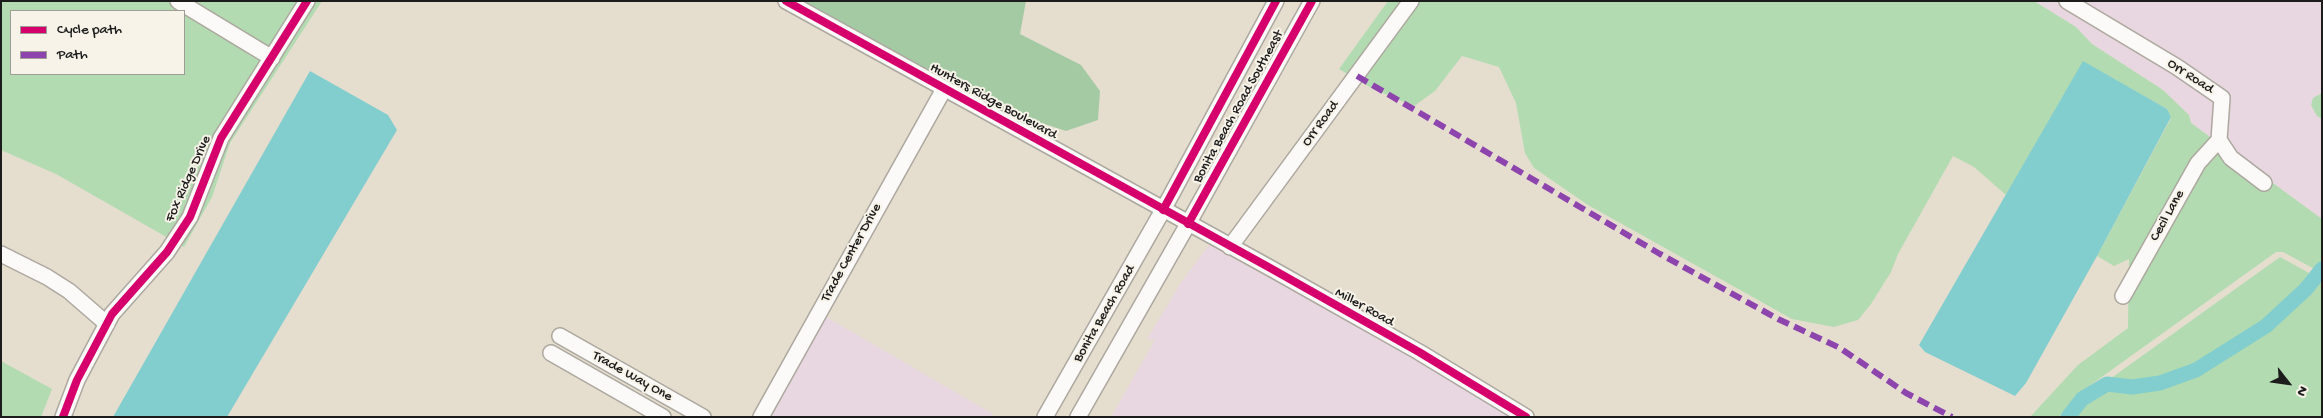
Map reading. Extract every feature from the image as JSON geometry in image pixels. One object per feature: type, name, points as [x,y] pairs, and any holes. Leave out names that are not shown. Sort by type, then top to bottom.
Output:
[{"type":"street","points":[[178,1],[272,58]]},
{"type":"street","name":"Fox Ridge Drive","points":[[64,417],[77,380],[112,314],[167,252],[190,217],[221,138],[307,1]]},
{"type":"street","name":"Hunters Ridge Boulevard","points":[[786,1],[1188,224]]},
{"type":"street","name":"Bonita Beach Road Southeast","points":[[1163,210],[1276,1]]},
{"type":"street","name":"Bonita Beach Road Southeast","points":[[1188,224],[1312,1]]},
{"type":"street","name":"Orr Road","points":[[1230,247],[1411,1]]},
{"type":"street","name":"Orr Road","points":[[2067,1],[2177,66],[2222,98],[2219,140]]},
{"type":"street","name":"Trade Center Drive","points":[[760,417],[944,89]]},
{"type":"street","points":[[2219,140],[2231,158],[2264,183]]},
{"type":"street","name":"Cecil Lane","points":[[2123,296],[2198,163],[2219,140]]},
{"type":"street","name":"Bonita Beach Road","points":[[1045,417],[1163,210]]},
{"type":"street","name":"Bonita Beach Road","points":[[1078,417],[1188,224]]},
{"type":"street","name":"Miller Road","points":[[1188,224],[1419,352],[1526,417]]},
{"type":"street","points":[[1,254],[47,277],[69,291],[107,324]]},
{"type":"street","name":"Trade Way One","points":[[560,336],[703,417]]},
{"type":"street","name":"Trade Way One","points":[[551,353],[663,417]]},
{"type":"shaded area","points":[[2034,1],[2322,1],[2322,93],[2313,98],[2317,116],[2322,119],[2322,219],[2191,123],[2189,115],[2163,90],[2092,44],[2076,27]]},
{"type":"shaded area","points":[[1209,245],[1523,417],[1111,417],[1155,340],[1147,339],[1182,281]]},
{"type":"shaded area","points":[[823,315],[993,414],[991,417],[764,417]]},
{"type":"green space","points":[[1,1],[322,1],[230,143],[212,197],[184,247],[56,174],[1,150]]},
{"type":"green space","points":[[798,1],[1026,1],[1020,34],[1081,65],[1100,91],[1098,120],[1066,131],[971,100]]},
{"type":"green space","points":[[1388,1],[2034,1],[2076,27],[2092,44],[2163,90],[2189,115],[2191,123],[2322,219],[2322,273],[2283,252],[2276,252],[2078,394],[2059,417],[2030,417],[2078,365],[2128,328],[2129,259],[2114,266],[2097,256],[2171,118],[2167,109],[2083,62],[2006,195],[1974,167],[1953,156],[1898,254],[1891,272],[1871,304],[1858,320],[1834,327],[1792,319],[1588,205],[1534,168],[1525,153],[1516,103],[1499,67],[1462,56],[1435,91],[1414,106],[1373,89],[1339,69]]},
{"type":"green space","points":[[2322,93],[2322,119],[2317,116],[2311,105],[2313,98]]},
{"type":"green space","points":[[2280,257],[2322,280],[2322,417],[2068,417],[2082,399]]},
{"type":"green space","points":[[1,361],[52,389],[41,417],[1,417]]},
{"type":"water","points":[[2083,61],[2167,109],[2171,117],[2097,256],[2026,383],[2015,396],[1925,352],[1919,345]]},
{"type":"water","points":[[310,71],[388,115],[397,130],[227,417],[113,417]]},
{"type":"waterway","points":[[2068,417],[2082,399],[2107,384],[2132,387],[2160,383],[2196,370],[2266,326],[2306,289],[2322,269]]},
{"type":"marked path","points":[[1357,76],[1660,254],[1778,319],[1840,348],[1906,393],[1952,417]]},
{"type":"cycle path","points":[[63,417],[77,380],[112,314],[167,252],[190,217],[221,138],[307,1]]},
{"type":"cycle path","points":[[786,1],[1272,269],[1419,352],[1526,417]]},
{"type":"cycle path","points":[[1163,210],[1276,1]]},
{"type":"cycle path","points":[[1188,224],[1312,1]]}]
